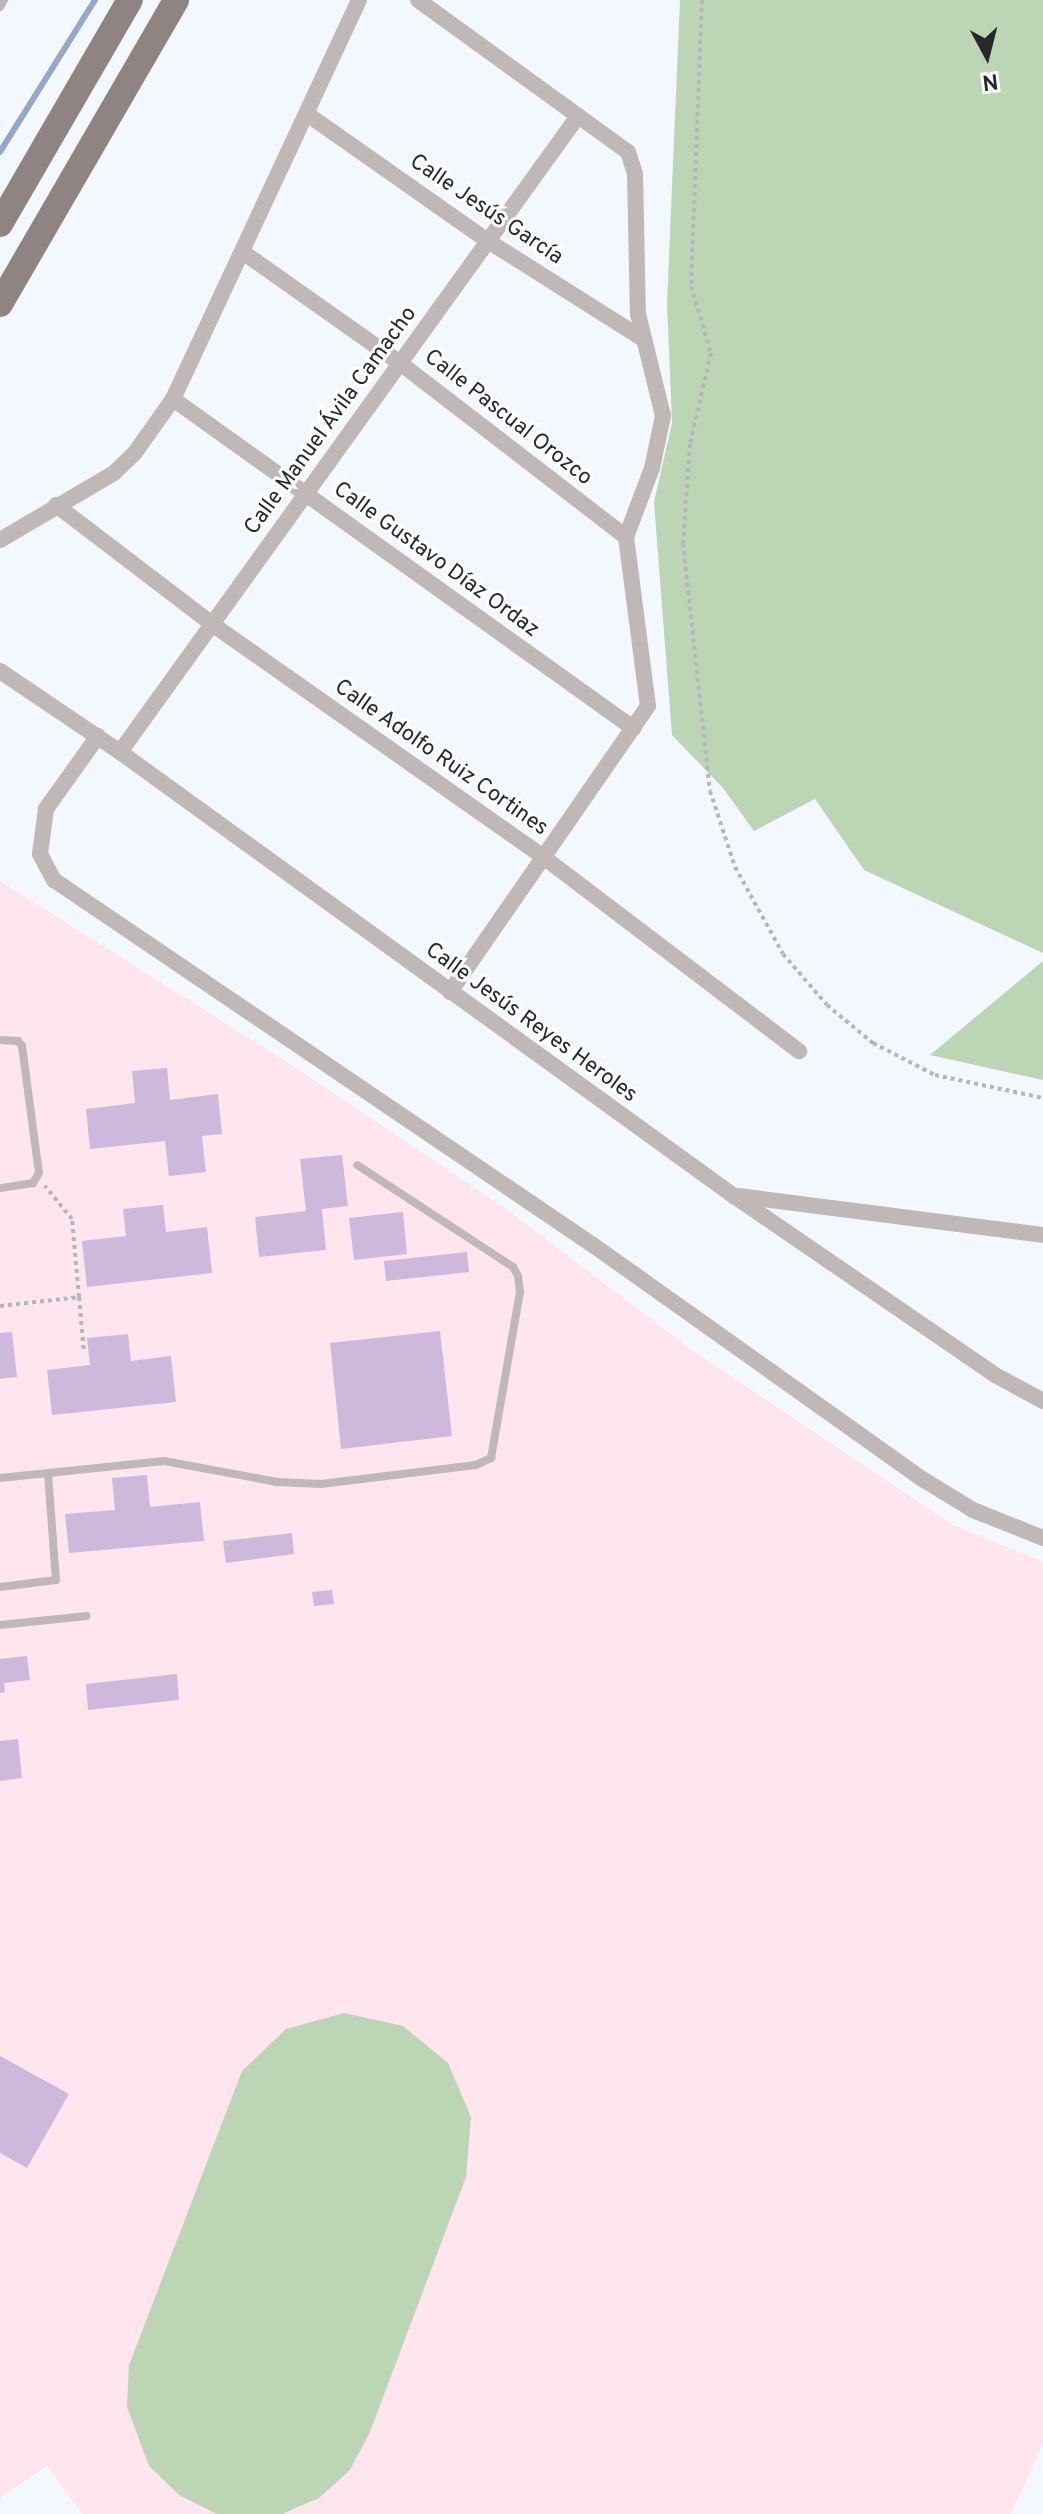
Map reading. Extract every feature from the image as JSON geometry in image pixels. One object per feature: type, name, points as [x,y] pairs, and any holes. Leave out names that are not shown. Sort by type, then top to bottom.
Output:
[{"type":"main road","points":[[0,224],[130,0]]},
{"type":"main road","points":[[0,304],[176,0]]},
{"type":"street","points":[[0,540],[114,473],[134,454],[173,399],[244,253],[359,0]]},
{"type":"street","points":[[418,0],[578,116],[633,161],[643,339],[658,382],[662,426],[626,537],[648,700],[633,728],[450,992]]},
{"type":"street","name":"Calle Jesús García","points":[[307,114],[488,241],[643,339]]},
{"type":"street","name":"Calle Manuel Ávila Camacho","points":[[120,752],[578,116]]},
{"type":"street","name":"Calle Pascual Orozco","points":[[244,253],[400,363],[626,537]]},
{"type":"street","name":"Calle Gustavo Díaz Ordaz","points":[[173,399],[633,728]]},
{"type":"street","name":"Calle Adolfo Ruiz Cortines","points":[[56,505],[212,624],[542,856],[799,1051]]},
{"type":"street","name":"Calle Jesús Reyes Heroles","points":[[0,671],[98,736],[734,1196],[995,1375],[1043,1401]]},
{"type":"street","points":[[98,736],[46,809],[40,854],[54,880],[593,1245],[924,1480],[973,1510],[1043,1538]]},
{"type":"street","points":[[734,1196],[1043,1235]]},
{"type":"lane","points":[[0,7],[4,0]]},
{"type":"lane","points":[[0,1040],[18,1041],[22,1046],[38,1178],[0,1188]]},
{"type":"lane","points":[[0,1478],[164,1461],[277,1482],[321,1484],[476,1465],[491,1458],[520,1292],[518,1276],[513,1267],[357,1165]]},
{"type":"lane","points":[[0,1587],[52,1582],[57,1576],[48,1473]]},
{"type":"lane","points":[[0,1625],[87,1616]]},
{"type":"path","points":[[702,0],[691,286],[711,353],[690,444],[683,543],[710,791],[735,867],[783,954],[827,1005],[873,1043],[935,1075],[1043,1098]]},
{"type":"path","points":[[38,1178],[72,1219],[84,1353]]},
{"type":"path","points":[[0,1306],[79,1297]]},
{"type":"shaded area","points":[[0,881],[293,1066],[510,1212],[689,1348],[951,1524],[1043,1562],[1043,2444],[1011,2514],[82,2514],[47,2466],[0,2498]]},
{"type":"green space","points":[[680,0],[1043,0],[1043,953],[864,870],[815,799],[754,831],[723,788],[672,735],[654,502],[672,423],[667,303]]},
{"type":"green space","points":[[1043,961],[1043,1080],[930,1055]]},
{"type":"green space","points":[[344,2013],[403,2026],[448,2063],[471,2117],[466,2177],[370,2432],[350,2470],[319,2498],[282,2514],[217,2514],[179,2495],[149,2466],[127,2407],[129,2365],[242,2071],[286,2029]]},
{"type":"building","points":[[167,1068],[170,1100],[218,1094],[222,1134],[202,1136],[206,1172],[169,1176],[165,1141],[90,1149],[86,1109],[135,1103],[132,1071]]},
{"type":"building","points":[[342,1155],[348,1206],[322,1209],[326,1250],[259,1257],[255,1217],[306,1211],[300,1159]]},
{"type":"building","points":[[163,1205],[166,1232],[207,1227],[212,1273],[87,1287],[82,1241],[126,1236],[123,1209]]},
{"type":"building","points":[[403,1212],[407,1254],[354,1260],[349,1218]]},
{"type":"building","points":[[467,1252],[469,1272],[386,1281],[384,1261]]},
{"type":"building","points":[[440,1331],[452,1436],[341,1449],[330,1343]]},
{"type":"building","points":[[12,1332],[17,1377],[0,1379],[0,1333]]},
{"type":"building","points":[[128,1334],[131,1361],[171,1356],[176,1402],[52,1415],[47,1370],[90,1365],[87,1338]]},
{"type":"building","points":[[147,1475],[150,1507],[200,1502],[204,1541],[69,1553],[65,1514],[115,1510],[112,1478]]},
{"type":"building","points":[[292,1533],[294,1554],[226,1563],[223,1541]]},
{"type":"building","points":[[332,1590],[334,1604],[314,1606],[312,1592]]},
{"type":"building","points":[[27,1656],[30,1680],[4,1683],[5,1692],[0,1693],[0,1659]]},
{"type":"building","points":[[177,1674],[179,1700],[88,1710],[86,1684]]},
{"type":"building","points":[[18,1739],[22,1778],[0,1781],[0,1741]]},
{"type":"building","points":[[0,2056],[69,2094],[27,2168],[0,2153]]},
{"type":"waterway","points":[[0,152],[95,0]]}]
